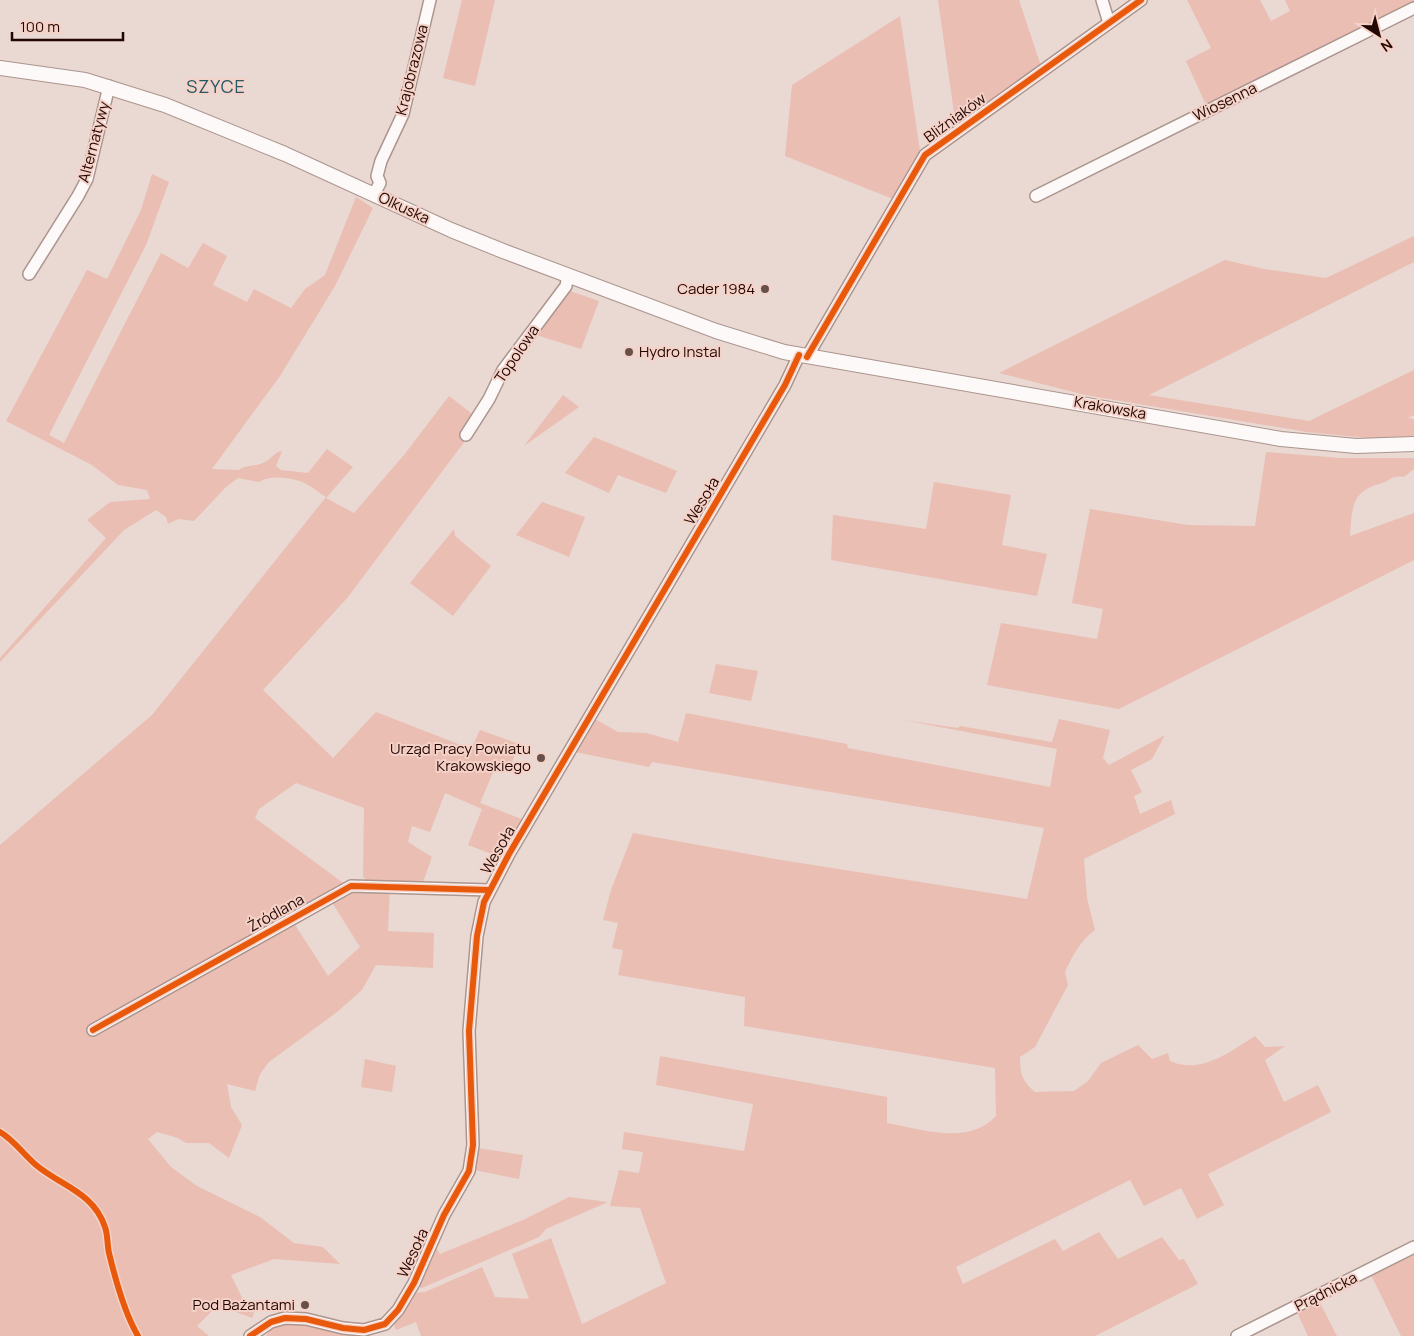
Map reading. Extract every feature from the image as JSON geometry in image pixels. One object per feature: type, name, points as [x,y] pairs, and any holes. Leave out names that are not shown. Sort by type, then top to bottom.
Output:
[{"type":"main road","name":"Olkuska","points":[[0,68],[59,75],[109,86],[165,104],[259,143],[451,230],[568,276],[716,330],[803,356]]},
{"type":"main road","name":"Krakowska","points":[[803,356],[1201,423],[1281,439],[1356,446],[1414,444]]},
{"type":"street","name":"Krajobrazowa","points":[[374,194],[380,183],[377,176],[381,161],[403,114],[430,0]]},
{"type":"street","points":[[1102,0],[1109,23]]},
{"type":"street","name":"Bliźniaków","points":[[803,356],[925,155],[1142,0]]},
{"type":"street","name":"Wiosenna","points":[[1036,196],[1414,8]]},
{"type":"street","name":"Alternatywy","points":[[30,274],[78,196],[86,179],[109,86]]},
{"type":"street","name":"Topolowa","points":[[466,435],[489,399],[503,370],[566,286],[568,276]]},
{"type":"street","name":"Wesoła","points":[[250,1336],[271,1322],[285,1318],[306,1319],[343,1328],[364,1330],[385,1324],[398,1310],[414,1283],[444,1215],[470,1166],[473,1145],[470,1031],[477,936],[481,913],[489,890],[803,356]]},
{"type":"street","name":"Źródlana","points":[[92,1030],[351,886],[489,890]]},
{"type":"street","name":"Prądnicka","points":[[1237,1336],[1414,1247]]},
{"type":"shaded area","points":[[462,0],[495,0],[475,86],[443,78]]},
{"type":"shaded area","points":[[938,0],[1019,0],[1041,66],[956,127]]},
{"type":"shaded area","points":[[1187,0],[1260,0],[1271,21],[1290,11],[1285,0],[1414,0],[1414,7],[1207,107],[1186,61],[1211,48]]},
{"type":"shaded area","points":[[900,16],[920,151],[893,199],[785,156],[792,85]]},
{"type":"shaded area","points":[[152,174],[169,182],[146,245],[49,435],[64,443],[161,253],[188,268],[203,243],[227,256],[213,285],[247,302],[254,289],[291,308],[305,289],[325,275],[356,197],[373,208],[335,286],[280,376],[212,469],[239,470],[262,464],[282,451],[276,466],[281,470],[308,473],[327,449],[353,467],[326,498],[354,513],[404,455],[449,396],[475,416],[477,425],[348,597],[263,690],[333,758],[376,712],[471,749],[480,730],[519,744],[511,765],[498,761],[480,803],[524,820],[502,858],[468,845],[482,809],[445,793],[430,832],[412,826],[408,842],[432,857],[422,885],[390,885],[388,931],[434,933],[433,968],[376,965],[362,990],[337,1012],[269,1062],[260,1074],[255,1091],[227,1084],[231,1107],[242,1125],[229,1158],[209,1143],[186,1143],[178,1138],[157,1132],[148,1139],[171,1167],[197,1186],[260,1217],[294,1243],[323,1247],[340,1264],[274,1259],[231,1275],[243,1300],[254,1313],[252,1318],[228,1309],[213,1310],[197,1326],[209,1336],[0,1336],[0,845],[152,715],[326,497],[297,480],[268,478],[259,482],[238,478],[226,487],[194,521],[178,519],[168,524],[166,517],[156,510],[124,530],[0,662],[0,658],[106,538],[87,520],[110,502],[150,499],[147,490],[118,485],[92,465],[6,421],[87,270],[107,279],[141,210]],"holes":[[[296,783],[364,808],[363,876],[367,882],[346,885],[255,818],[259,809]],[[328,896],[360,947],[328,976],[290,917]]]},
{"type":"shaded area","points":[[1414,236],[1414,262],[1149,395],[1309,421],[1414,370],[1414,415],[1408,418],[1414,419],[1414,437],[1368,438],[1307,432],[1085,395],[999,373],[1225,260],[1264,269],[1326,278]]},
{"type":"shaded area","points":[[567,290],[599,301],[581,349],[533,334]]},
{"type":"shaded area","points":[[563,395],[579,407],[524,446]]},
{"type":"shaded area","points":[[594,437],[677,471],[666,493],[618,475],[609,493],[565,473]]},
{"type":"shaded area","points":[[1266,452],[1340,458],[1414,458],[1414,469],[1404,477],[1393,478],[1370,488],[1358,497],[1352,511],[1350,536],[1414,513],[1414,560],[1119,709],[987,685],[1001,623],[1097,639],[1103,609],[1072,603],[1090,509],[1188,525],[1255,526]]},
{"type":"shaded area","points":[[934,482],[1011,495],[1002,545],[1047,554],[1037,596],[831,560],[833,515],[926,529]]},
{"type":"shaded area","points":[[542,502],[585,517],[569,557],[516,535]]},
{"type":"shaded area","points":[[454,529],[455,536],[491,566],[453,616],[410,583]]},
{"type":"shaded area","points":[[716,664],[758,671],[751,701],[709,693]]},
{"type":"shaded area","points":[[686,713],[847,744],[848,748],[1050,787],[1057,749],[903,720],[958,728],[960,726],[1052,742],[1059,719],[1110,730],[1103,758],[1109,765],[1165,735],[1152,759],[1131,770],[1142,792],[1134,796],[1140,814],[1171,800],[1175,814],[1084,859],[1087,898],[1095,930],[1077,949],[1071,960],[1065,972],[1068,985],[1035,1047],[1020,1057],[1023,1077],[1035,1092],[1074,1091],[1088,1081],[1101,1063],[1138,1045],[1152,1059],[1168,1053],[1170,1061],[1181,1065],[1192,1065],[1214,1060],[1225,1055],[1255,1036],[1265,1047],[1285,1046],[1265,1060],[1284,1102],[1318,1085],[1331,1112],[1208,1174],[1224,1205],[1197,1219],[1181,1188],[1144,1206],[1130,1180],[956,1267],[963,1284],[1055,1239],[1063,1251],[1099,1232],[1118,1259],[1162,1237],[1179,1260],[1184,1259],[1198,1284],[1095,1336],[421,1336],[416,1322],[396,1330],[393,1321],[404,1311],[415,1293],[425,1292],[482,1267],[495,1297],[529,1299],[512,1254],[551,1238],[582,1324],[666,1283],[640,1208],[610,1206],[619,1170],[639,1173],[643,1152],[622,1149],[624,1132],[744,1151],[753,1104],[656,1085],[660,1056],[887,1097],[887,1123],[929,1131],[959,1133],[972,1131],[985,1125],[996,1116],[995,1068],[744,1026],[745,997],[618,975],[623,950],[612,948],[618,923],[603,920],[611,890],[633,833],[769,858],[1027,899],[1044,828],[652,762],[649,767],[575,752],[595,719],[618,732],[646,733],[678,742]]},
{"type":"shaded area","points":[[365,1059],[396,1066],[392,1092],[361,1087]]},
{"type":"shaded area","points":[[478,1148],[523,1155],[519,1179],[474,1170]]},
{"type":"shaded area","points":[[569,1197],[608,1202],[546,1229],[539,1237],[422,1288],[419,1287],[436,1247],[440,1254],[523,1220]]},
{"type":"shaded area","points":[[1414,1251],[1414,1336],[1401,1336],[1370,1273]]},
{"type":"shaded area","points":[[1318,1299],[1337,1336],[1308,1336],[1296,1310]]},
{"type":"shaded area","points":[[285,1324],[314,1327],[361,1336],[266,1336],[271,1329]]},
{"type":"cycle path","points":[[807,357],[925,155],[1141,0]]},
{"type":"cycle path","points":[[250,1336],[271,1322],[285,1318],[306,1319],[343,1328],[364,1330],[385,1324],[398,1310],[414,1283],[444,1215],[469,1171],[473,1145],[469,1031],[477,936],[484,902],[509,854],[785,385],[799,355]]},
{"type":"cycle path","points":[[93,1030],[351,886],[489,890]]},
{"type":"cycle path","points":[[0,1132],[10,1139],[36,1165],[84,1198],[100,1215],[106,1230],[109,1253],[121,1296],[138,1336]]},
{"type":"place","name":"Cader 1984","points":[[765,289]]},
{"type":"place","name":"Hydro Instal","points":[[629,352]]},
{"type":"place","name":"Urząd Pracy Powiatu Krakowskiego","points":[[541,758]]},
{"type":"place","name":"Pod Bażantami","points":[[305,1305]]},
{"type":"district","name":"SZYCE","points":[[216,87]]}]
